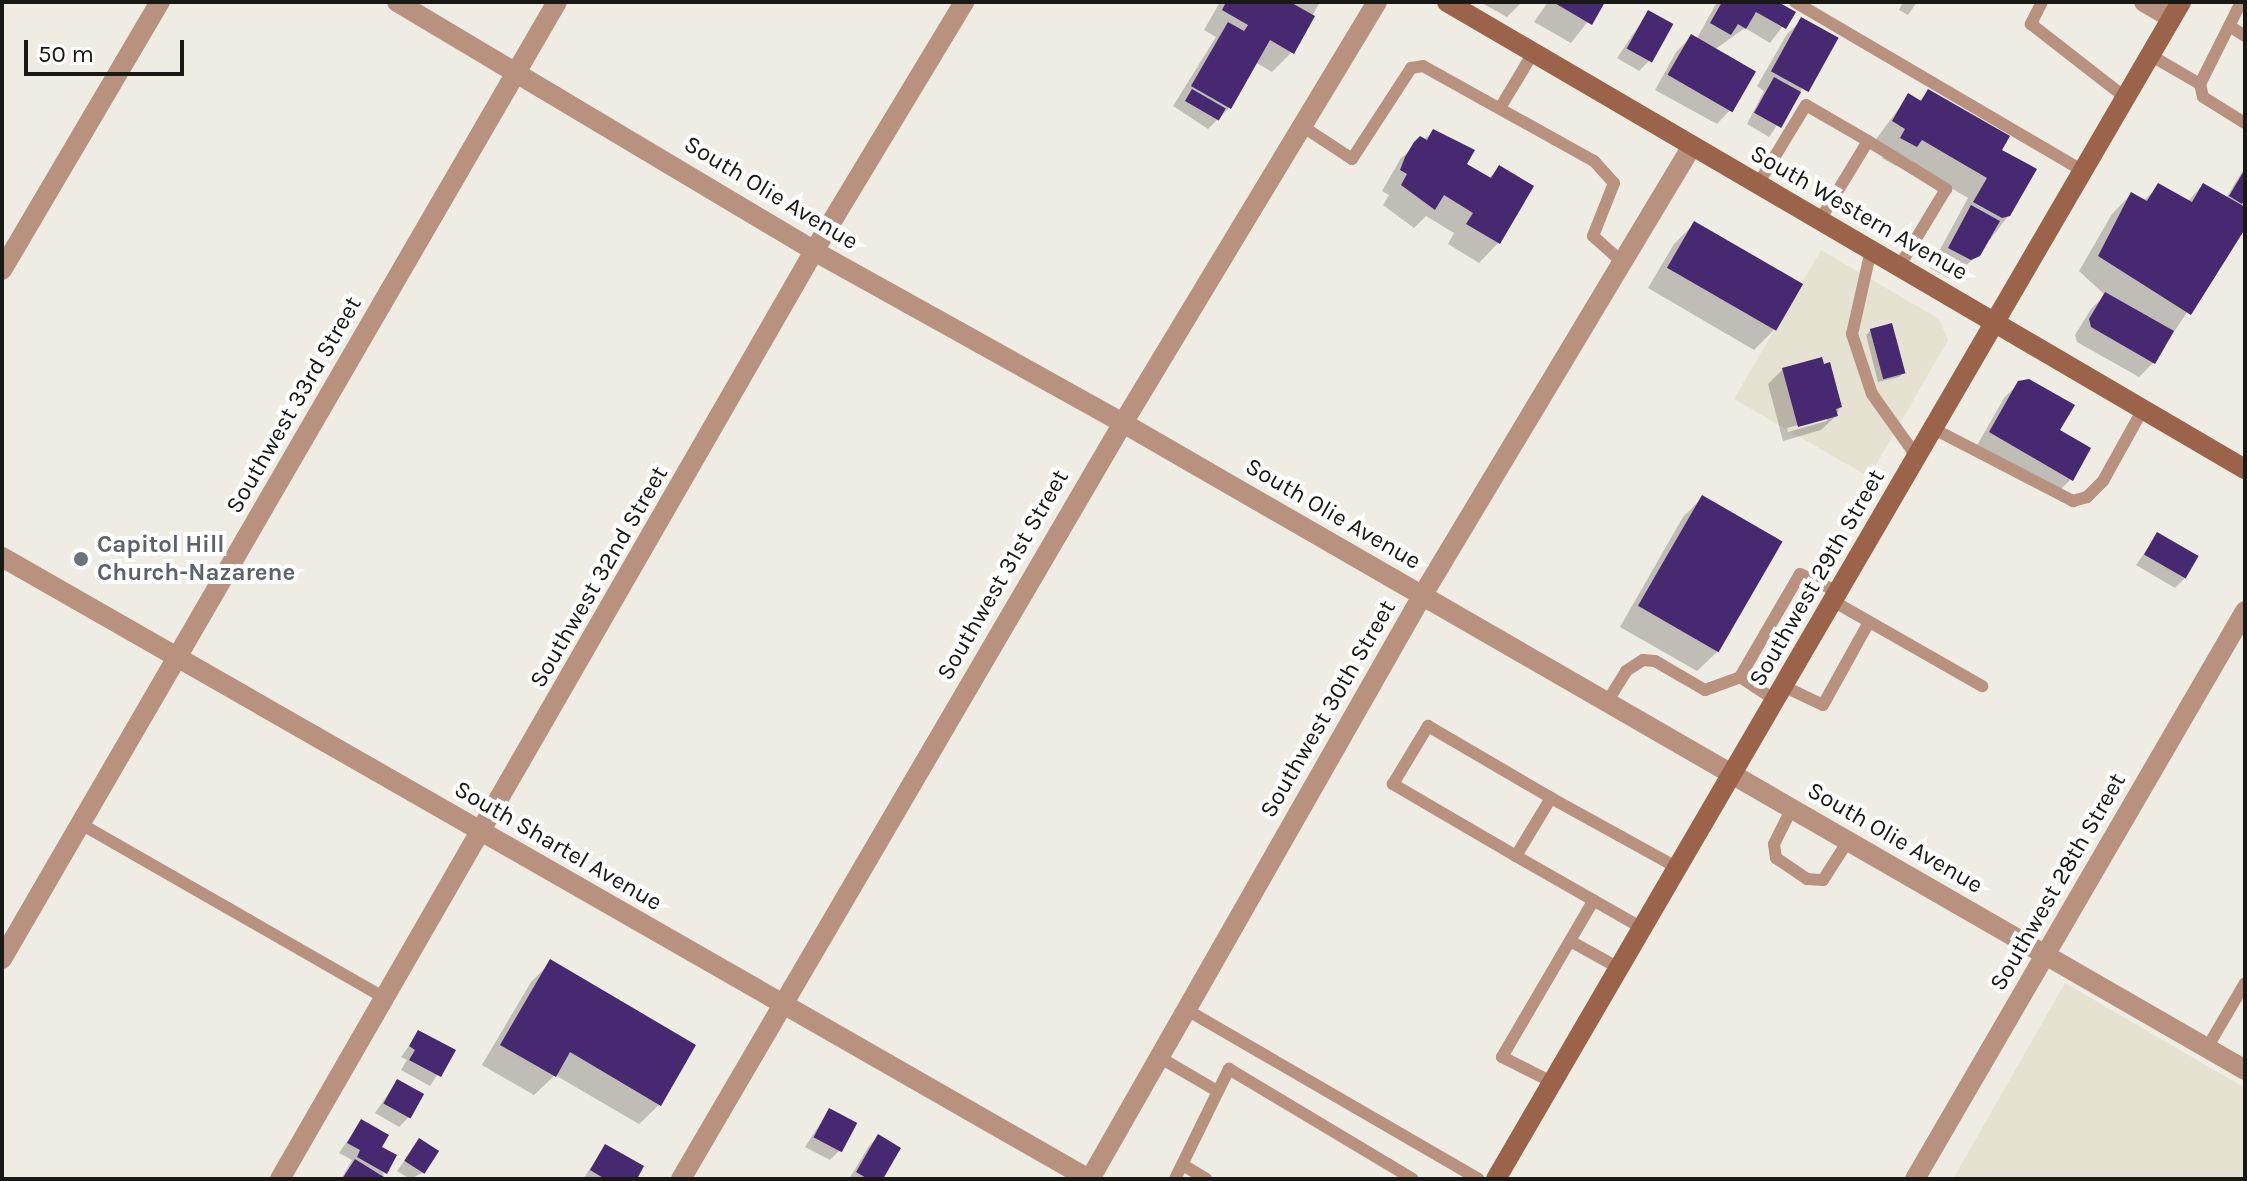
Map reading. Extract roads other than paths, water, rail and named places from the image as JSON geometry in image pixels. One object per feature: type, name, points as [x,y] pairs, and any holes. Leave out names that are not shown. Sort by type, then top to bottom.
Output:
[{"type":"main road","name":"South Western Avenue","points":[[1447,2],[2245,469]]},
{"type":"main road","name":"Southwest 29th Street","points":[[1496,1179],[2177,10]]},
{"type":"street","points":[[2,270],[160,2]]},
{"type":"street","name":"South Olie Avenue","points":[[397,2],[517,70],[814,251],[1123,423],[2245,1070]]},
{"type":"street","name":"Southwest 33rd Street","points":[[2,959],[557,2]]},
{"type":"street","name":"Southwest 32nd Street","points":[[280,1179],[387,999],[814,251],[964,2]]},
{"type":"street","name":"Southwest 31st Street","points":[[681,1179],[1123,423],[1377,2]]},
{"type":"street","points":[[2144,2],[2177,10]]},
{"type":"street","name":"Southwest 30th Street","points":[[1090,1179],[1422,596],[1692,146]]},
{"type":"street","name":"South Shartel Avenue","points":[[2,557],[483,832],[780,1007],[1090,1179]]},
{"type":"street","name":"Southwest 28th Street","points":[[1915,1179],[2245,611]]},
{"type":"lane","points":[[1795,2],[2083,171]]},
{"type":"lane","points":[[2042,2],[2031,24],[2126,98]]},
{"type":"lane","points":[[2242,2],[2200,84],[2203,97],[2244,118]]},
{"type":"lane","points":[[2231,27],[2245,36]]},
{"type":"lane","points":[[1500,108],[1533,53]]},
{"type":"lane","points":[[2150,55],[2200,84]]},
{"type":"lane","points":[[1302,126],[1352,159],[1411,68],[1423,66],[1594,161],[1614,183],[1593,236],[1622,262]]},
{"type":"lane","points":[[1758,184],[1806,105],[1868,141],[1946,189],[1899,267]]},
{"type":"lane","points":[[1820,220],[1868,141]]},
{"type":"lane","points":[[1871,250],[1852,334],[1872,394],[1917,457]]},
{"type":"lane","points":[[1934,429],[2073,501],[2087,497],[2103,481],[2143,409]]},
{"type":"lane","points":[[1607,702],[1626,671],[1643,660],[1655,661],[1705,690],[1740,677],[1800,574],[1869,622],[1982,686]]},
{"type":"lane","points":[[1740,677],[1779,693],[1823,705],[1869,622]]},
{"type":"lane","points":[[1642,928],[1393,784],[1428,726],[1678,868]]},
{"type":"lane","points":[[1516,856],[1551,798]]},
{"type":"lane","points":[[1792,808],[1774,844],[1776,858],[1807,879],[1823,880],[1848,841]]},
{"type":"lane","points":[[81,824],[387,999]]},
{"type":"lane","points":[[1552,1082],[1502,1057],[1572,942],[1593,901]]},
{"type":"lane","points":[[1572,942],[1619,968]]},
{"type":"lane","points":[[2207,1048],[2245,983]]},
{"type":"lane","points":[[1187,1010],[1478,1179]]},
{"type":"lane","points":[[1159,1057],[1217,1091]]},
{"type":"lane","points":[[1175,1179],[1183,1165],[1188,1143],[1229,1069],[1413,1179]]},
{"type":"lane","points":[[1183,1165],[1206,1179]]},
{"type":"place","name":"Capitol Hill Church-Nazarene","points":[[81,559]]}]
